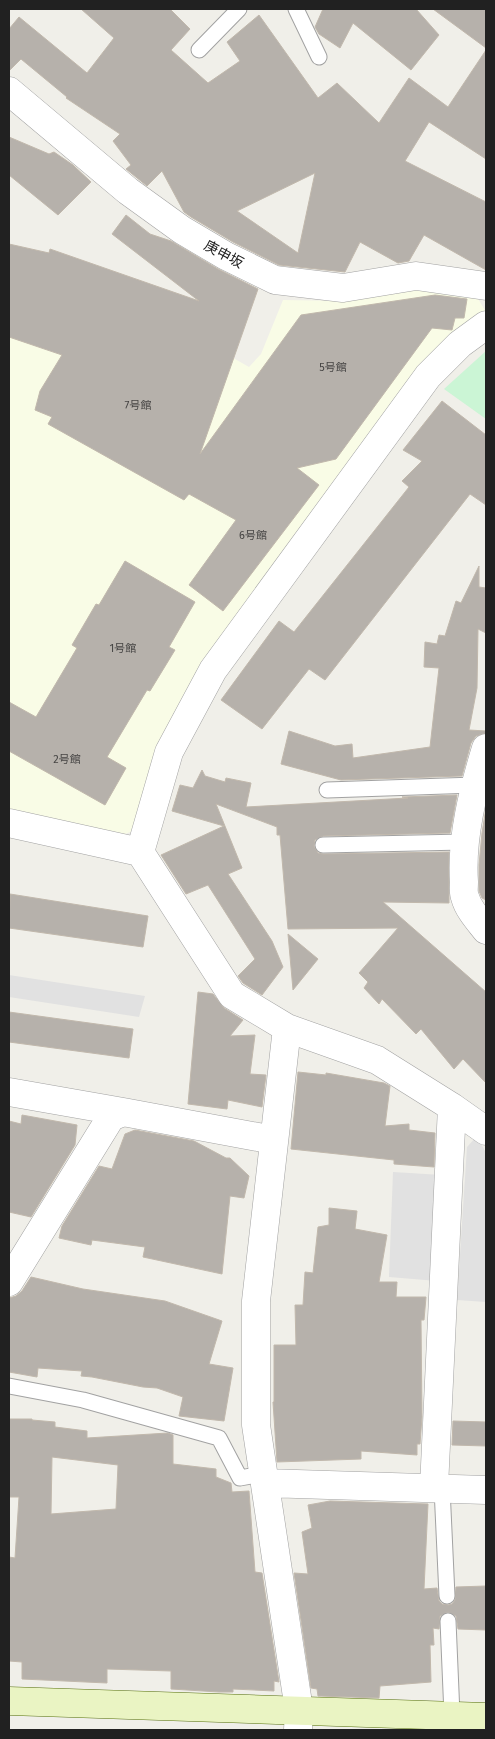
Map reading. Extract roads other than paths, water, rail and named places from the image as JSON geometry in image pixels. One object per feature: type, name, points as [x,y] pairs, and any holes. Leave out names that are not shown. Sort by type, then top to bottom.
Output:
[{"type":"street","name":"庚申坂","points":[[9,91],[120,185],[182,230],[226,256],[275,280],[343,288],[416,276],[486,286]]},
{"type":"street","points":[[140,852],[170,752],[213,670],[428,376],[460,344],[486,325]]},
{"type":"street","points":[[486,748],[475,786],[464,842],[463,871],[465,898],[476,918],[486,930]]},
{"type":"street","points":[[9,823],[140,852],[232,995],[287,1028],[376,1060],[452,1107],[486,1132]]},
{"type":"street","points":[[287,1028],[256,1301],[256,1424],[299,1720]]},
{"type":"street","points":[[9,1092],[274,1140]]},
{"type":"street","points":[[438,1488],[452,1107]]},
{"type":"street","points":[[9,1282],[110,1117],[123,1112]]},
{"type":"street","points":[[264,1478],[486,1490]]},
{"type":"street","points":[[9,1701],[299,1720],[452,1715],[486,1716]]},
{"type":"lane","points":[[199,50],[239,9]]},
{"type":"lane","points":[[296,9],[319,57]]},
{"type":"lane","points":[[327,790],[475,786]]},
{"type":"lane","points":[[323,845],[464,842]]},
{"type":"lane","points":[[9,1386],[83,1400],[218,1438],[240,1478],[264,1478]]},
{"type":"lane","points":[[438,1488],[447,1596]]},
{"type":"lane","points":[[448,1621],[452,1715]]}]
